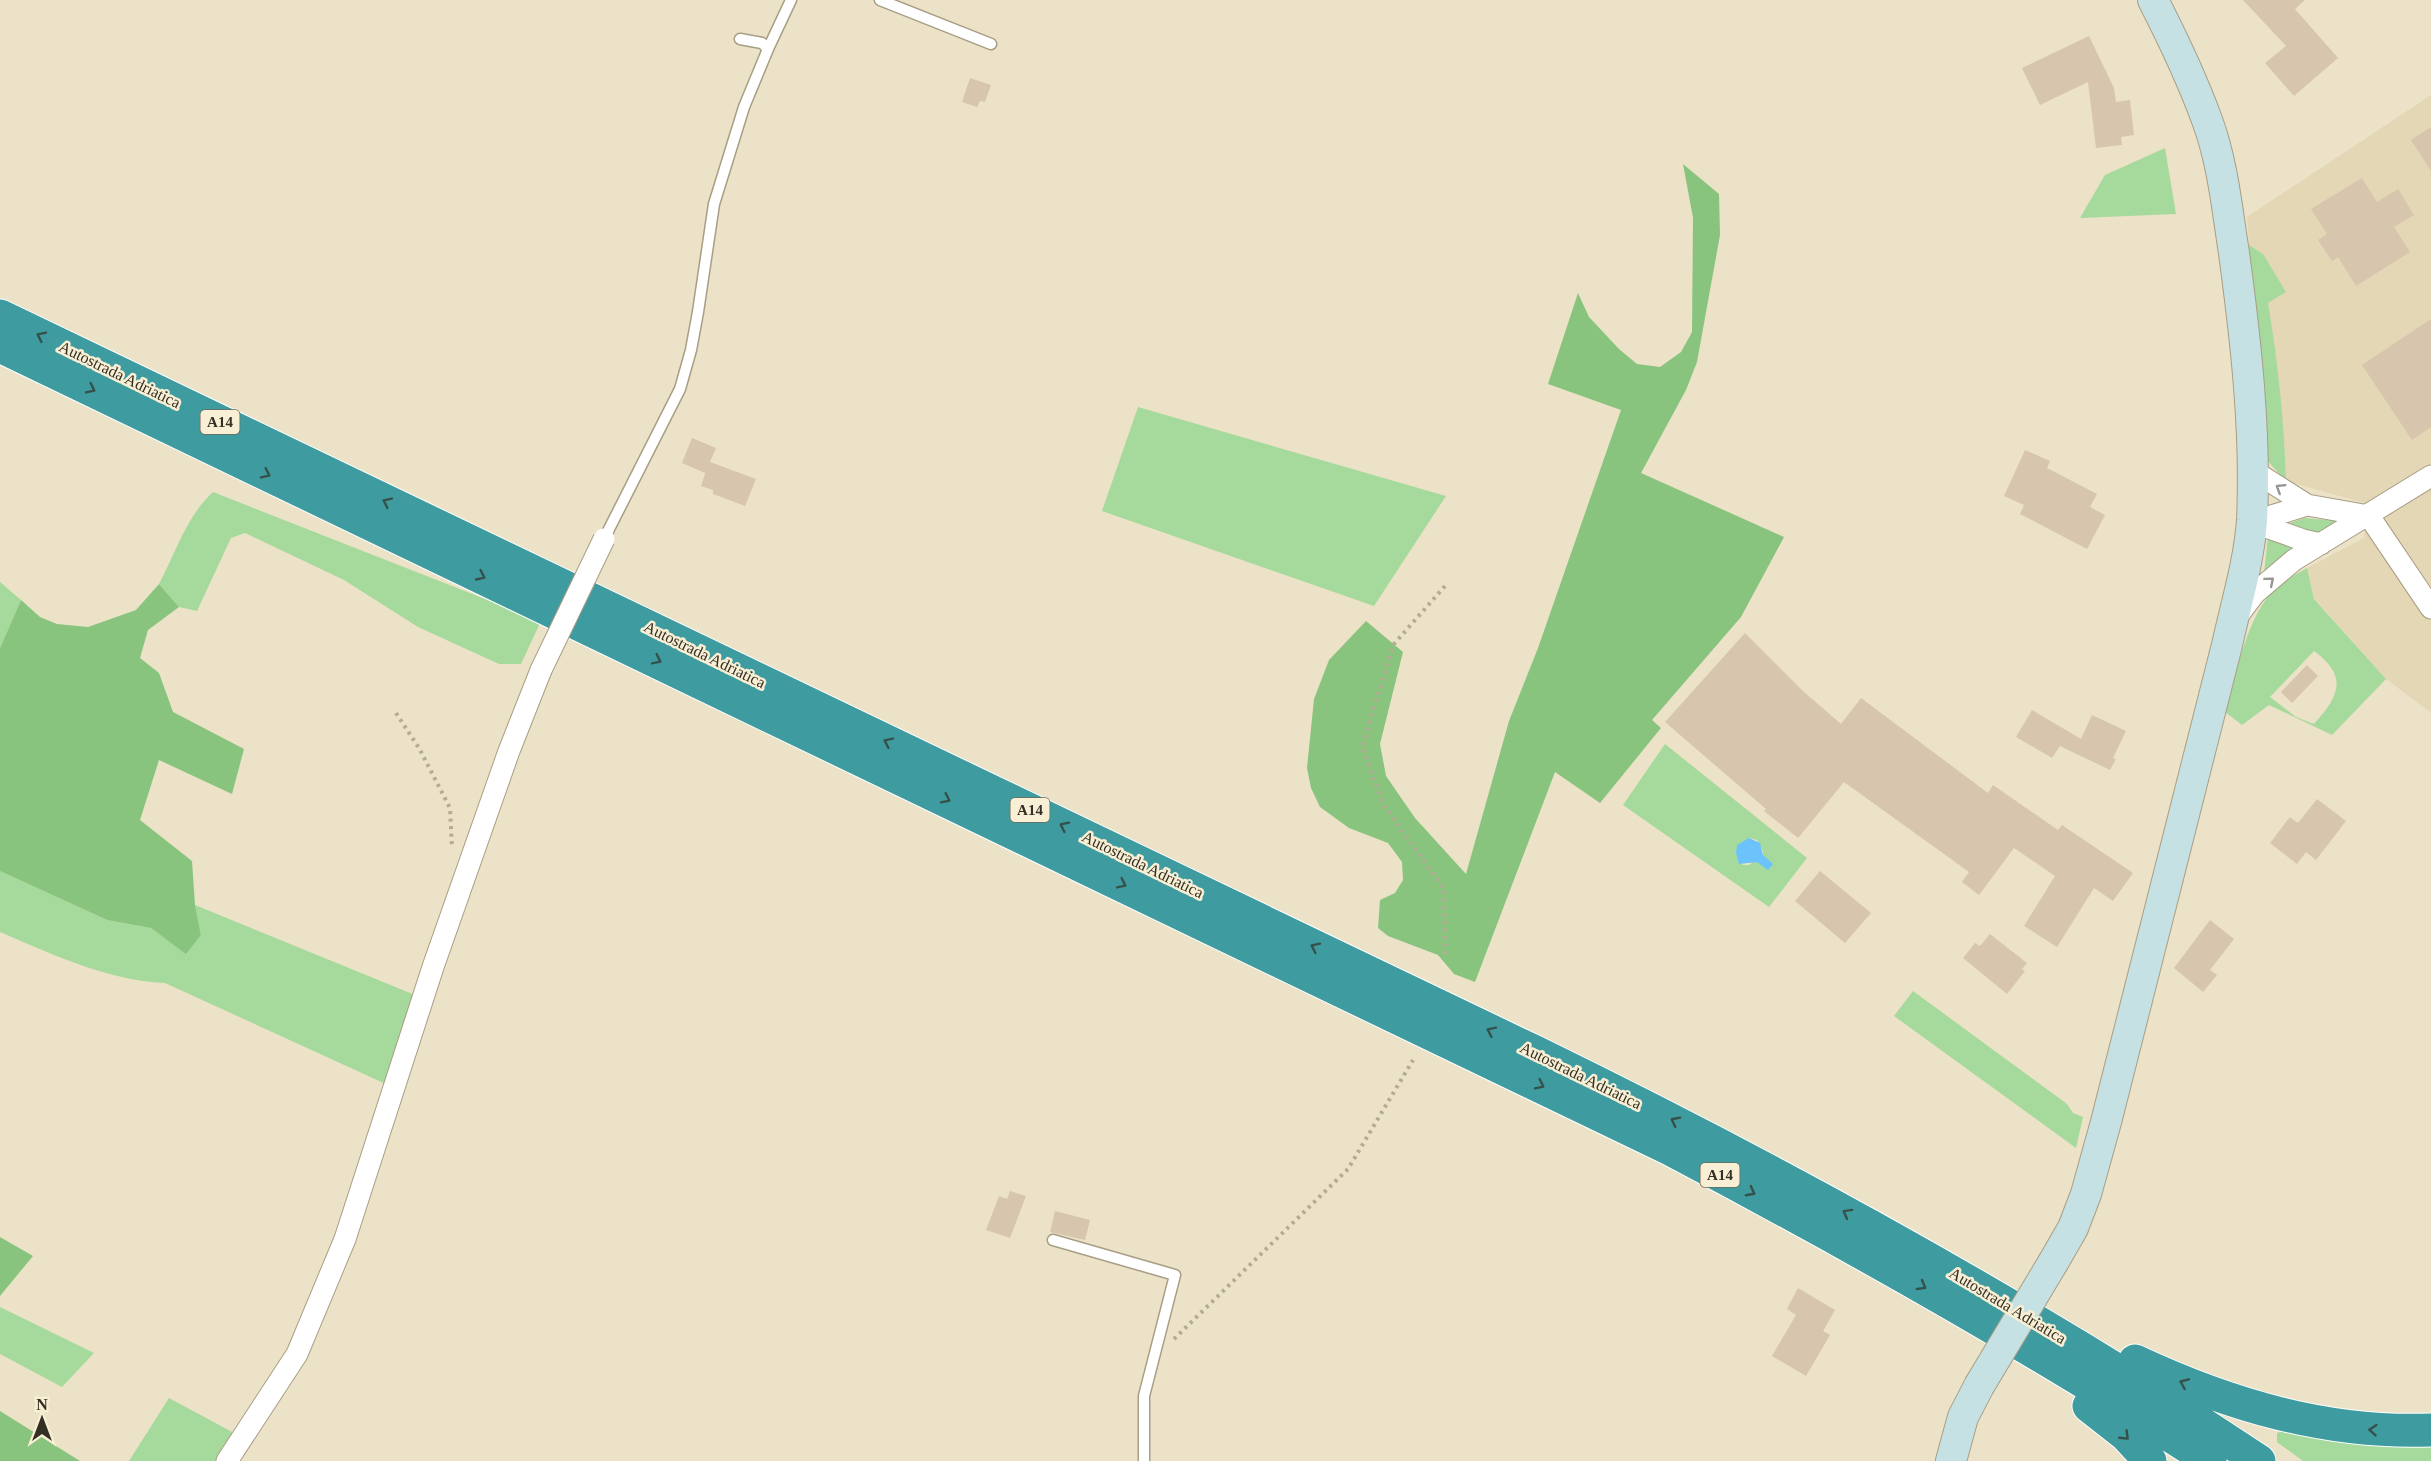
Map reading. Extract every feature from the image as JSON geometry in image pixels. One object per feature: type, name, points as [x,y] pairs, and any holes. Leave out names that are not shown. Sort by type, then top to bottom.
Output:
[{"type":"highway","name":"Autostrada Adriatica","points":[[0,316],[434,539],[1659,1143],[1795,1215],[2020,1343],[2210,1461]]},
{"type":"highway","name":"Autostrada Adriatica","points":[[0,346],[434,539],[1619,1093],[1899,1241],[2131,1378],[2259,1461]]},
{"type":"highway","points":[[1899,1241],[1932,1242],[2133,1359],[2205,1392],[2258,1409],[2328,1424],[2391,1431],[2431,1430]]},
{"type":"highway","points":[[2020,1343],[2035,1369],[2105,1417],[2150,1461]]},
{"type":"main road","points":[[1951,1461],[1963,1418],[1979,1386],[2054,1261],[2076,1219],[2106,1122],[2231,625],[2252,522],[2247,351],[2223,177],[2208,121],[2172,36],[2153,0]]},
{"type":"street","points":[[2252,470],[2307,505],[2369,516],[2431,608]]},
{"type":"street","points":[[2231,625],[2255,593],[2294,560],[2431,476]]},
{"type":"street","points":[[2252,522],[2307,505]]},
{"type":"street","points":[[2252,522],[2321,544]]},
{"type":"street","points":[[227,1461],[297,1354],[345,1239],[433,967],[509,751],[541,670],[604,539]]},
{"type":"lane","points":[[604,539],[680,388],[694,331],[714,204],[744,107],[791,0]]},
{"type":"lane","points":[[880,0],[991,44]]},
{"type":"lane","points":[[740,39],[762,43],[768,49]]},
{"type":"lane","points":[[1053,1240],[1175,1275],[1144,1396],[1144,1461]]},
{"type":"path","points":[[1445,586],[1394,644],[1362,746],[1383,804],[1444,889],[1445,957]]},
{"type":"path","points":[[396,713],[419,748],[450,808],[452,851]]},
{"type":"path","points":[[1154,1358],[1348,1168],[1413,1060]]},
{"type":"shaded area","points":[[2431,95],[2431,713],[2386,679],[2314,598],[2307,568],[2364,538],[2368,504],[2286,481],[2264,457],[2247,217]]},
{"type":"green space","points":[[2165,148],[2176,214],[2080,218],[2105,175]]},
{"type":"green space","points":[[1683,164],[1719,194],[1720,235],[1697,362],[1686,390],[1641,473],[1784,537],[1741,617],[1652,720],[1661,728],[1600,803],[1555,772],[1475,982],[1454,974],[1438,955],[1388,936],[1378,928],[1380,900],[1395,893],[1403,880],[1402,862],[1388,843],[1349,828],[1320,807],[1311,788],[1307,768],[1314,699],[1329,660],[1366,621],[1403,652],[1380,744],[1386,776],[1415,818],[1466,874],[1509,721],[1538,648],[1621,410],[1548,384],[1578,293],[1589,317],[1619,349],[1637,364],[1660,367],[1681,352],[1692,332],[1693,218]]},
{"type":"green space","points":[[2249,245],[2263,254],[2286,292],[2268,303],[2280,392],[2286,481],[2264,457]]},
{"type":"green space","points":[[1138,407],[1446,496],[1374,606],[1102,511]]},
{"type":"green space","points":[[213,492],[541,621],[521,664],[499,664],[418,627],[344,580],[245,533],[231,538],[197,611],[179,607],[159,584],[182,535],[196,512]]},
{"type":"green space","points":[[2305,518],[2336,521],[2323,535],[2281,526]]},
{"type":"green space","points":[[2268,536],[2300,551],[2264,573]]},
{"type":"green space","points":[[2307,568],[2314,599],[2386,679],[2332,735],[2269,705],[2242,725],[2225,712],[2251,627],[2268,597],[2279,585]],"holes":[[[2314,651],[2325,660],[2336,677],[2336,686],[2330,704],[2314,724],[2296,717],[2270,697]]]},
{"type":"green space","points":[[0,582],[21,600],[0,648]]},
{"type":"green space","points":[[159,584],[179,607],[148,630],[140,658],[159,673],[173,712],[244,749],[232,794],[159,760],[140,820],[192,861],[195,905],[201,935],[186,954],[151,928],[107,920],[0,871],[0,648],[21,600],[40,617],[57,624],[88,627],[136,610]]},
{"type":"green space","points":[[1665,744],[1807,858],[1769,907],[1623,805]],"holes":[[[1749,838],[1757,840],[1763,855],[1749,865],[1743,865],[1740,860]]]},
{"type":"green space","points":[[0,871],[107,920],[151,928],[186,953],[201,935],[195,905],[415,995],[388,1085],[165,983],[101,972],[0,932]]},
{"type":"green space","points":[[1913,991],[2067,1104],[2073,1113],[2083,1117],[2076,1148],[1894,1016]]},
{"type":"green space","points":[[0,1237],[33,1256],[0,1296]]},
{"type":"green space","points":[[0,1307],[94,1353],[62,1387],[0,1354]]},
{"type":"green space","points":[[169,1398],[234,1433],[216,1461],[129,1461]]},
{"type":"green space","points":[[0,1411],[80,1461],[0,1461]]},
{"type":"green space","points":[[2282,1431],[2431,1444],[2431,1461],[2303,1461],[2277,1442],[2277,1433]]},
{"type":"water","points":[[1749,838],[1760,843],[1763,855],[1773,864],[1768,870],[1757,862],[1739,864],[1736,853],[1737,845]]},
{"type":"building","points":[[2243,0],[2305,0],[2295,9],[2338,58],[2294,96],[2265,63],[2286,46]]},
{"type":"building","points":[[2089,36],[2114,88],[2116,102],[2130,100],[2134,135],[2121,137],[2122,145],[2096,148],[2088,82],[2040,105],[2022,68]]},
{"type":"building","points":[[970,78],[991,85],[985,102],[980,101],[977,107],[962,102]]},
{"type":"building","points":[[2431,127],[2431,171],[2411,140]]},
{"type":"building","points":[[2362,178],[2377,202],[2398,189],[2414,215],[2394,227],[2410,252],[2356,286],[2338,257],[2332,261],[2318,240],[2327,234],[2311,209]]},
{"type":"building","points":[[2431,319],[2431,427],[2412,440],[2362,365]]},
{"type":"building","points":[[692,438],[716,448],[710,462],[756,479],[745,506],[713,494],[713,490],[701,486],[706,471],[705,473],[682,463]]},
{"type":"building","points":[[2025,450],[2050,461],[2047,468],[2097,494],[2090,507],[2105,515],[2087,549],[2020,514],[2024,505],[2004,496]]},
{"type":"building","points":[[1745,633],[1804,692],[1841,724],[1861,698],[1988,793],[1993,785],[2058,830],[2062,825],[2133,873],[2113,901],[2094,888],[2057,947],[2024,926],[2055,876],[2014,848],[1979,895],[1962,882],[1969,872],[1844,782],[1798,838],[1764,811],[1766,809],[1665,722]]},
{"type":"building","points":[[2307,665],[2318,676],[2292,703],[2281,692]]},
{"type":"building","points":[[2032,710],[2081,739],[2092,715],[2126,731],[2110,770],[2060,746],[2052,758],[2016,737]]},
{"type":"building","points":[[2317,799],[2346,821],[2316,860],[2306,852],[2297,864],[2270,843],[2290,817],[2298,823]]},
{"type":"building","points":[[1820,871],[1871,913],[1845,943],[1795,901]]},
{"type":"building","points":[[2210,920],[2234,939],[2210,970],[2217,975],[2203,992],[2174,968]]},
{"type":"building","points":[[1990,934],[2027,963],[2022,969],[2025,971],[2007,994],[1963,958],[1975,943],[1980,946]]},
{"type":"building","points":[[1010,1191],[1026,1196],[1010,1238],[986,1230],[999,1196],[1007,1199]]},
{"type":"building","points":[[1055,1211],[1090,1220],[1085,1240],[1050,1232]]},
{"type":"building","points":[[1798,1288],[1835,1310],[1823,1331],[1830,1335],[1806,1376],[1772,1356],[1796,1315],[1787,1309]]}]
